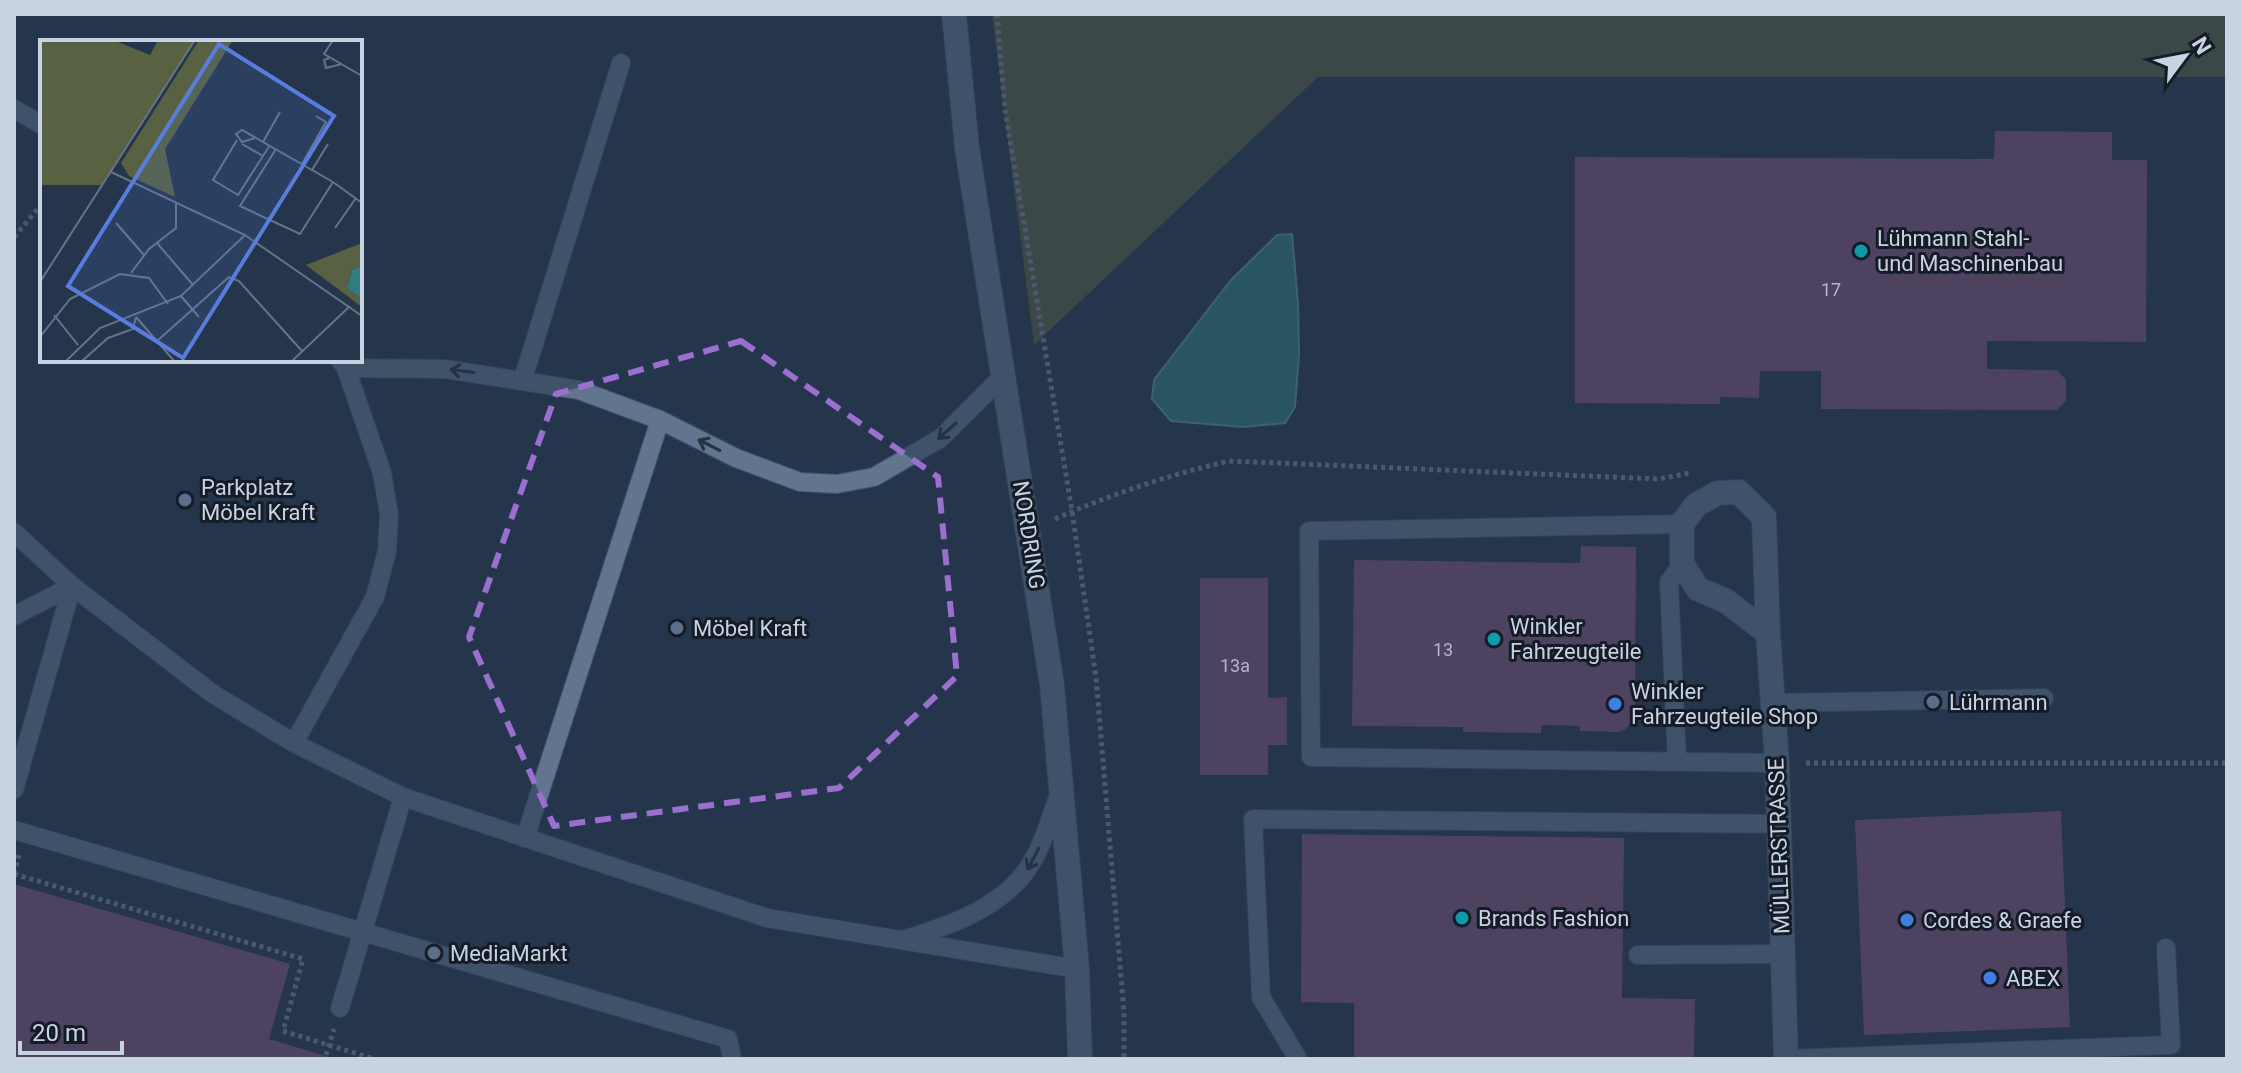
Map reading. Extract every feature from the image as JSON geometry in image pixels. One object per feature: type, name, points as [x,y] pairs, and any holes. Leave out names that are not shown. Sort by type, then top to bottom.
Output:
[{"type":"street","name":"NORDRING","points":[[954,14],[967,148],[1052,685],[1077,969],[1080,1059]]},
{"type":"street","name":"MÜLLERSTRASSE","points":[[1682,524],[1696,505],[1718,493],[1739,492],[1764,517],[1777,763],[1786,1059]]},
{"type":"street","points":[[1682,524],[1682,564],[1698,589],[1726,601],[1768,633]]},
{"type":"lane","points":[[523,379],[621,63]]},
{"type":"lane","points":[[14,109],[40,124]]},
{"type":"lane","points":[[294,743],[375,597],[387,551],[389,514],[382,473],[343,364],[445,369],[579,390],[660,420],[736,458],[800,482],[837,484],[874,477],[941,438],[1003,376]]},
{"type":"lane","points":[[525,838],[660,420]]},
{"type":"lane","points":[[1682,524],[1309,531],[1311,757],[1777,763]]},
{"type":"lane","points":[[14,532],[72,586],[213,694],[294,743],[403,797],[767,918],[1077,969]]},
{"type":"lane","points":[[1677,761],[1669,582],[1682,564]]},
{"type":"lane","points":[[14,616],[72,586]]},
{"type":"lane","points":[[14,790],[72,586]]},
{"type":"lane","points":[[1773,703],[2044,698]]},
{"type":"lane","points":[[901,941],[940,929],[1004,894],[1025,874],[1043,839],[1062,787]]},
{"type":"lane","points":[[340,1008],[403,797]]},
{"type":"lane","points":[[1298,1059],[1261,997],[1253,819],[1779,824]]},
{"type":"lane","points":[[14,830],[728,1039],[732,1059]]},
{"type":"lane","points":[[1786,1059],[2171,1045],[2166,948]]},
{"type":"lane","points":[[1638,955],[1783,954]]},
{"type":"path","points":[[997,14],[1005,110],[1072,511],[1096,677],[1124,1013],[1124,1059]]},
{"type":"path","points":[[14,237],[40,206]]},
{"type":"path","points":[[1029,531],[1164,476],[1229,461],[1659,479],[1703,470]]},
{"type":"path","points":[[1777,763],[2227,763]]},
{"type":"path","points":[[14,874],[303,959],[283,1031],[374,1059]]},
{"type":"highlighted area","points":[[741,341],[938,477],[957,676],[839,788],[554,826],[469,637],[556,394]]},
{"type":"shaded area","points":[[992,14],[2227,14],[2227,77],[1318,77],[1034,345]]},
{"type":"shaded area","points":[[1292,234],[1299,354],[1295,407],[1285,423],[1243,427],[1171,421],[1152,399],[1154,380],[1231,280],[1277,235]]},
{"type":"building","name":"Lühmann Stahl- und Maschinenbau","points":[[1995,131],[2112,132],[2112,160],[2147,160],[2146,342],[1987,341],[1987,369],[2057,370],[2066,380],[2066,401],[2057,410],[1821,409],[1821,371],[1760,371],[1759,398],[1720,397],[1720,404],[1575,403],[1575,157],[1994,159]]},
{"type":"building","name":"Winkler Fahrzeugteile","points":[[1581,546],[1636,547],[1635,716],[1626,729],[1619,732],[1580,731],[1580,726],[1541,725],[1541,733],[1463,732],[1463,727],[1352,726],[1354,560],[1580,563]]},
{"type":"building","points":[[1200,578],[1268,578],[1268,698],[1287,697],[1287,745],[1268,745],[1268,775],[1200,775]]},
{"type":"building","points":[[2061,811],[2070,1027],[1864,1035],[1855,820]]},
{"type":"building","name":"Brands Fashion","points":[[1302,834],[1624,838],[1622,998],[1695,999],[1694,1059],[1354,1059],[1354,1003],[1301,1002]]},
{"type":"building","points":[[14,884],[290,964],[269,1039],[336,1059],[14,1059]]},
{"type":"place","name":"Lühmann Stahl- und Maschinenbau","points":[[1861,251]]},
{"type":"place","name":"Parkplatz Möbel Kraft","points":[[185,500]]},
{"type":"place","name":"Möbel Kraft","points":[[677,628]]},
{"type":"place","name":"Winkler Fahrzeugteile","points":[[1494,639]]},
{"type":"place","name":"Lührmann","points":[[1933,702]]},
{"type":"place","name":"Winkler Fahrzeugteile Shop","points":[[1615,704]]},
{"type":"place","name":"Brands Fashion","points":[[1462,918]]},
{"type":"place","name":"Cordes & Graefe","points":[[1907,920]]},
{"type":"place","name":"MediaMarkt","points":[[434,953]]},
{"type":"place","name":"ABEX","points":[[1990,978]]}]
